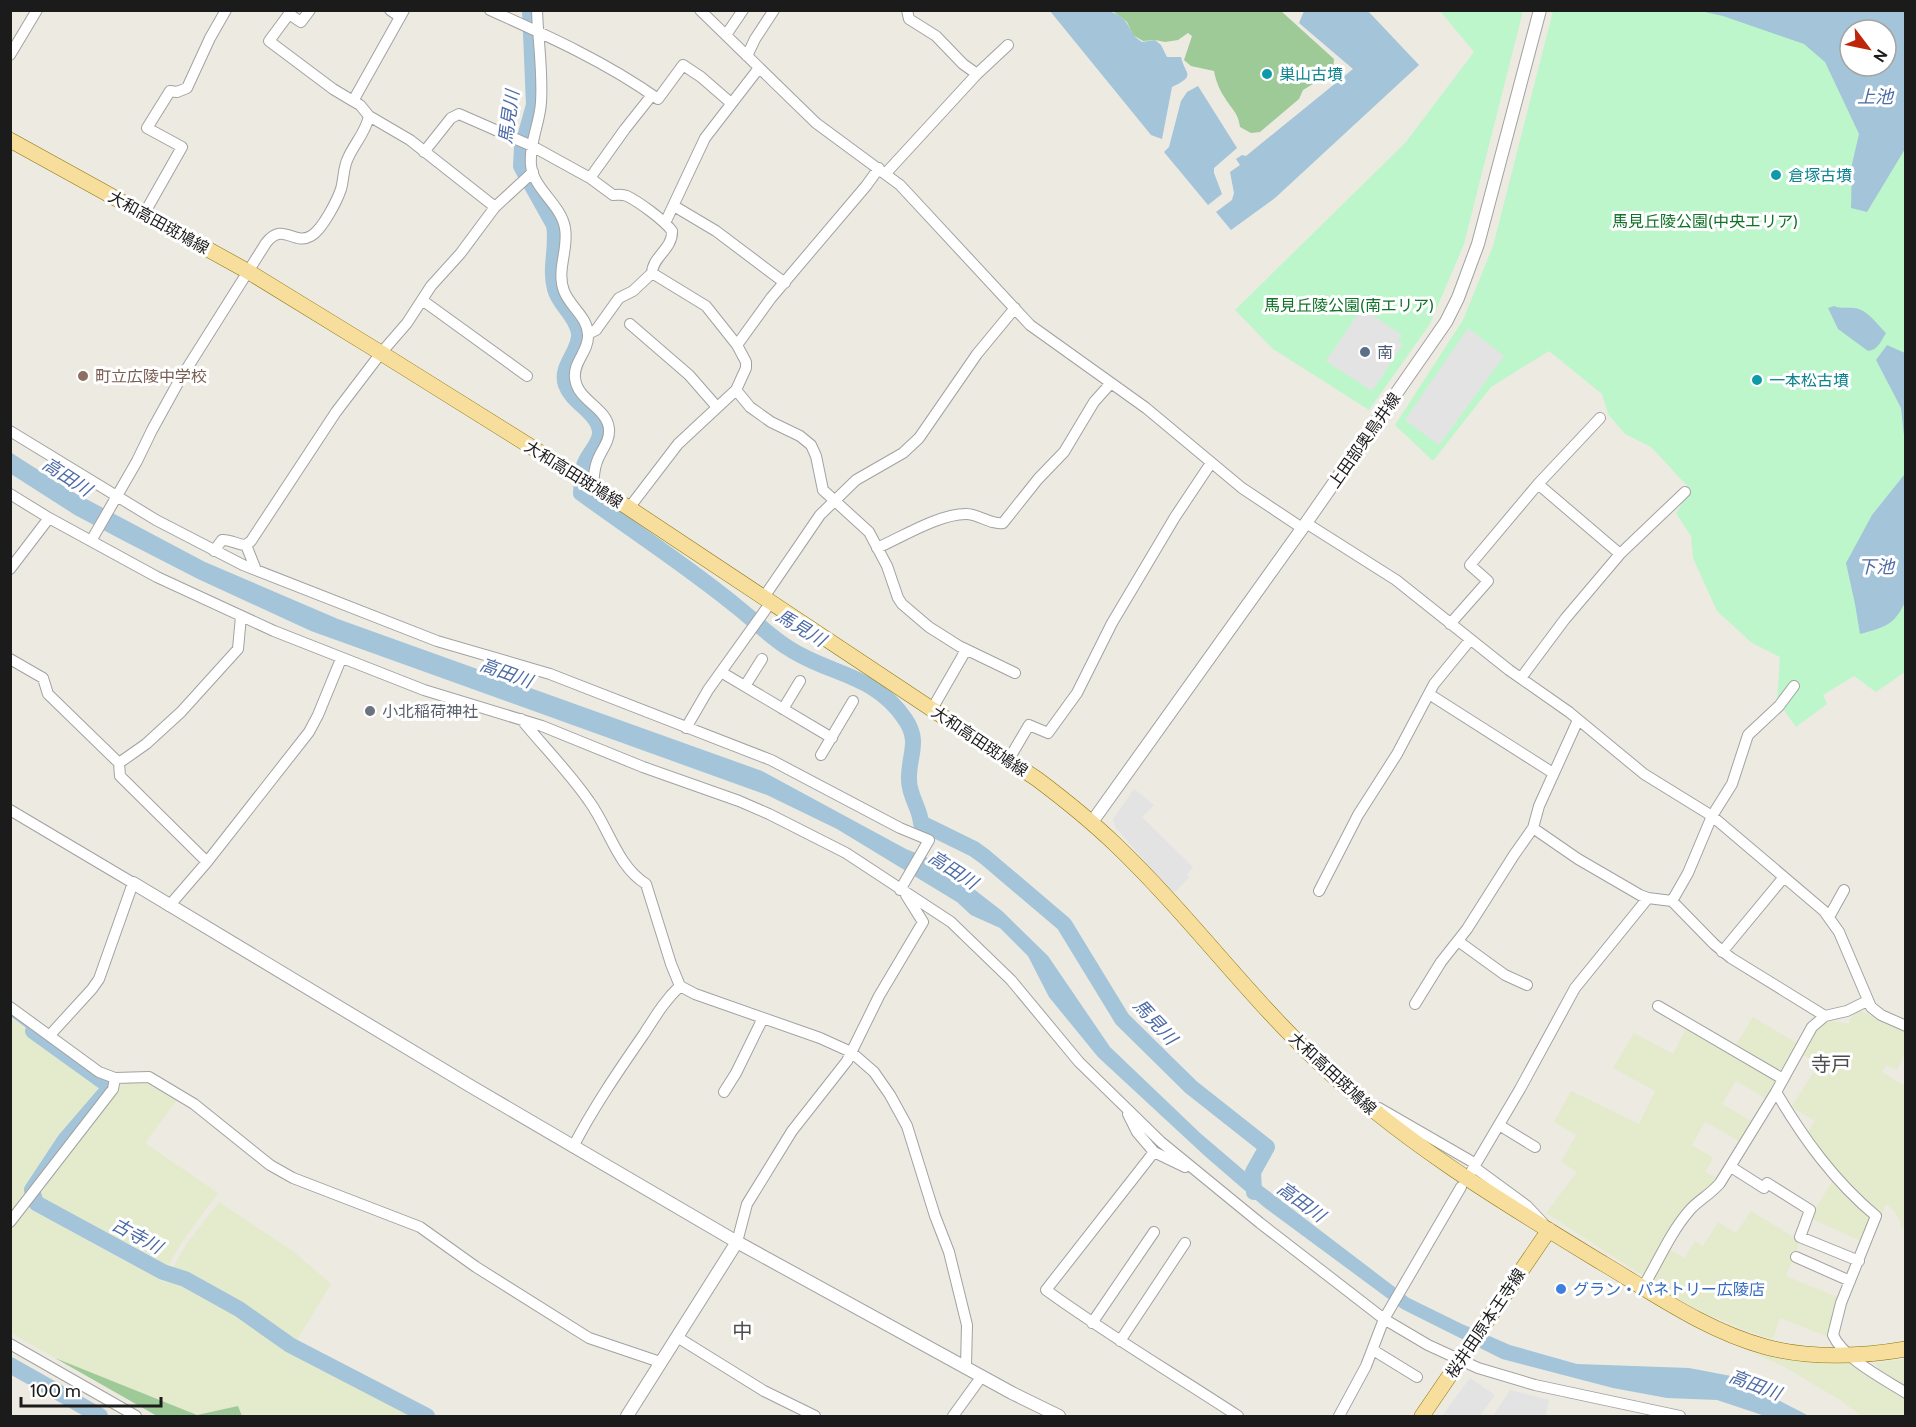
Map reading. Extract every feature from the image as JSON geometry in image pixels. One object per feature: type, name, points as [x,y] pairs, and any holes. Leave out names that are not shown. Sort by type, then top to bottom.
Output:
[{"type":"main road","name":"大和高田斑鳩線","points":[[10,140],[249,272],[381,353],[629,508],[1009,759],[1092,822],[1138,867],[1295,1039],[1355,1094],[1428,1152],[1549,1230],[1699,1321],[1750,1342],[1809,1354],[1851,1356],[1905,1349]]},
{"type":"main road","name":"桜井田原本王寺線","points":[[1422,1416],[1549,1230]]},
{"type":"street","points":[[10,55],[37,10]]},
{"type":"street","points":[[144,214],[182,147],[147,128],[174,91],[187,88],[226,10]]},
{"type":"street","points":[[310,10],[301,22],[290,15],[269,41],[333,89],[360,105],[369,116],[403,135],[495,207]]},
{"type":"street","points":[[353,101],[402,14],[390,10]]},
{"type":"street","points":[[490,10],[589,56],[658,99],[683,65],[731,103]]},
{"type":"street","points":[[246,545],[336,412],[407,323],[431,286],[460,254],[495,207],[528,176],[531,164],[527,144],[541,103],[532,28],[537,10]]},
{"type":"street","points":[[700,10],[816,123],[900,185],[1040,333],[1154,415],[1242,488],[1396,580],[1470,640],[1578,720],[1650,778],[1712,816],[1829,917],[1839,932],[1867,1001],[1875,1011],[1905,1026]]},
{"type":"street","points":[[726,35],[743,10]]},
{"type":"street","points":[[747,56],[774,10]]},
{"type":"street","points":[[907,10],[909,19],[936,36],[963,64],[977,74]]},
{"type":"street","name":"上田部奥鳥井線","points":[[1092,822],[1446,322],[1458,298],[1478,244],[1540,10]]},
{"type":"street","points":[[737,345],[785,283],[867,186],[1008,45]]},
{"type":"street","points":[[665,223],[701,145],[714,124],[759,68]]},
{"type":"street","points":[[590,178],[652,95]]},
{"type":"street","points":[[424,152],[451,118],[459,114],[527,144],[590,178],[613,195],[628,196],[665,223],[672,231],[672,236],[651,269],[652,273],[633,291],[619,298],[596,330],[588,334]]},
{"type":"street","points":[[91,539],[116,498],[179,381],[271,237],[281,232],[305,238],[316,233],[320,227],[341,190],[345,163],[367,124],[369,116]]},
{"type":"street","points":[[528,176],[564,222],[566,235],[562,281],[568,298],[586,326],[588,334],[586,346],[575,371],[576,385],[579,392],[604,417],[609,431],[608,439],[587,482]]},
{"type":"street","points":[[674,206],[725,237],[785,283]]},
{"type":"street","points":[[629,508],[678,444],[736,390],[746,368],[746,362],[737,345],[706,306],[652,273]]},
{"type":"street","points":[[422,300],[527,376]]},
{"type":"street","points":[[686,728],[721,672],[753,630],[813,523],[856,480],[903,453],[914,444],[977,354],[1015,308]]},
{"type":"street","points":[[630,324],[689,375],[717,407]]},
{"type":"street","points":[[877,548],[941,519],[960,514],[976,515],[996,523],[1003,523],[1038,479],[1064,452],[1094,402],[1111,383]]},
{"type":"street","points":[[736,390],[750,407],[771,422],[800,436],[811,445],[824,490],[868,532],[887,566],[902,604],[929,627],[966,650],[1016,673]]},
{"type":"street","points":[[1450,624],[1488,580],[1470,565],[1538,484],[1600,418]]},
{"type":"street","points":[[10,431],[116,498],[214,551],[256,570],[446,644],[550,674],[771,760],[900,828],[929,840],[902,889]]},
{"type":"street","points":[[1009,759],[1029,725],[1048,733],[1070,704],[1112,623],[1175,517],[1211,463]]},
{"type":"street","points":[[1538,484],[1620,554]]},
{"type":"street","points":[[1521,678],[1565,619],[1620,554],[1685,492]]},
{"type":"street","points":[[10,494],[49,518],[187,592],[341,659],[424,690],[521,719],[769,814],[846,853],[951,922],[993,961],[1079,1062],[1125,1108],[1192,1168],[1384,1319],[1460,1361],[1535,1385],[1680,1416]]},
{"type":"street","points":[[10,569],[49,518]]},
{"type":"street","points":[[214,551],[222,540],[246,545]]},
{"type":"street","points":[[246,545],[256,570]]},
{"type":"street","points":[[119,763],[146,744],[181,712],[238,649],[241,616]]},
{"type":"street","points":[[1319,891],[1358,815],[1397,754],[1429,694],[1440,676],[1470,640]]},
{"type":"street","points":[[932,709],[966,650]]},
{"type":"street","points":[[10,659],[43,678],[48,694],[119,763],[120,776],[207,862]]},
{"type":"street","points":[[170,906],[309,732],[341,659]]},
{"type":"street","points":[[745,686],[762,659]]},
{"type":"street","points":[[721,672],[832,738]]},
{"type":"street","points":[[783,709],[800,681]]},
{"type":"street","points":[[1672,901],[1688,873],[1712,816],[1732,784],[1748,735],[1779,706],[1794,686]]},
{"type":"street","points":[[1429,694],[1553,773]]},
{"type":"street","points":[[821,755],[854,701]]},
{"type":"street","points":[[521,719],[588,799],[613,846],[636,878],[646,884],[680,986],[695,994],[811,1035],[851,1052],[874,1072],[891,1095],[907,1126],[935,1216],[949,1252],[967,1325],[966,1366]]},
{"type":"street","points":[[1415,1004],[1533,828],[1553,773],[1578,720]]},
{"type":"street","points":[[10,810],[573,1147],[737,1242],[1059,1416]]},
{"type":"street","points":[[1533,828],[1578,859],[1648,898],[1672,901],[1722,952],[1825,1017]]},
{"type":"street","points":[[1722,952],[1784,877]]},
{"type":"street","points":[[50,1035],[93,989],[99,979],[133,883]]},
{"type":"street","points":[[627,1416],[737,1242],[747,1204],[792,1131],[847,1061],[879,996],[923,922],[902,889]]},
{"type":"street","points":[[1829,917],[1844,890]]},
{"type":"street","points":[[1473,1168],[1575,988],[1648,898]]},
{"type":"street","points":[[1458,941],[1505,975],[1527,985]]},
{"type":"street","points":[[573,1147],[584,1125],[632,1051],[670,996],[680,986]]},
{"type":"street","points":[[1643,1287],[1689,1211],[1715,1190],[1731,1167],[1812,1028],[1825,1017],[1847,1011],[1867,1001]]},
{"type":"street","points":[[1658,1006],[1783,1079]]},
{"type":"street","points":[[10,1007],[99,1072],[115,1078],[149,1077],[194,1104],[270,1165],[293,1178],[420,1227],[476,1267],[589,1338],[660,1362]]},
{"type":"street","points":[[724,1092],[763,1018]]},
{"type":"street","points":[[10,1222],[113,1089],[115,1078]]},
{"type":"street","points":[[1776,1092],[1806,1141],[1847,1191],[1876,1216],[1841,1303],[1833,1335],[1839,1346],[1851,1356],[1905,1393]]},
{"type":"street","points":[[1355,1094],[1473,1168],[1534,1212],[1549,1230]]},
{"type":"street","points":[[1125,1108],[1137,1132],[1154,1152],[1179,1165],[1192,1168]]},
{"type":"street","points":[[1499,1125],[1535,1147]]},
{"type":"street","points":[[1154,1152],[1046,1290],[1092,1323],[1238,1416]]},
{"type":"street","points":[[1731,1167],[1764,1188],[1767,1183],[1810,1210],[1800,1237],[1859,1261]]},
{"type":"street","points":[[1340,1416],[1373,1350],[1384,1319],[1461,1187]]},
{"type":"street","points":[[1092,1323],[1154,1232]]},
{"type":"street","points":[[1120,1341],[1185,1243]]},
{"type":"street","points":[[1796,1257],[1850,1281]]},
{"type":"street","points":[[677,1337],[764,1391],[815,1416]]},
{"type":"street","points":[[10,1344],[136,1416]]},
{"type":"street","points":[[1373,1350],[1417,1377]]},
{"type":"street","points":[[953,1416],[982,1376]]},
{"type":"green space","points":[[1113,11],[1281,11],[1334,59],[1333,72],[1303,90],[1299,99],[1260,132],[1251,133],[1240,127],[1236,114],[1219,88],[1214,71],[1191,66],[1184,60],[1192,36],[1188,33],[1178,40],[1143,41],[1133,35],[1127,22]]},
{"type":"green space","name":"馬見丘陵公園(南エリア)","points":[[1440,11],[1523,11],[1464,244],[1430,324],[1369,410],[1273,349],[1235,310],[1405,143],[1474,52]]},
{"type":"green space","name":"馬見丘陵公園(中央エリア)","points":[[1553,11],[1905,11],[1905,672],[1876,692],[1854,676],[1823,695],[1827,704],[1796,727],[1777,700],[1780,657],[1752,643],[1717,611],[1693,558],[1691,536],[1676,513],[1691,490],[1651,447],[1625,434],[1608,414],[1602,394],[1549,351],[1491,387],[1433,461],[1395,425],[1463,320],[1493,246]]},
{"type":"green space","points":[[1859,1010],[1905,1031],[1905,1054],[1897,1070],[1886,1065],[1882,1072],[1905,1086],[1905,1228],[1901,1229],[1895,1212],[1886,1204],[1869,1245],[1810,1218],[1836,1175],[1805,1136],[1815,1121],[1791,1107],[1819,1064],[1800,1053],[1813,1032],[1827,1020],[1848,1024]]},
{"type":"green space","points":[[1753,1017],[1798,1044],[1767,1099],[1736,1081],[1722,1104],[1753,1122],[1741,1142],[1705,1122],[1692,1145],[1713,1158],[1705,1172],[1718,1179],[1645,1277],[1546,1213],[1577,1172],[1561,1162],[1576,1135],[1554,1122],[1571,1091],[1639,1124],[1655,1091],[1613,1068],[1634,1033],[1673,1054],[1687,1027],[1731,1052]]},
{"type":"green space","points":[[11,1018],[107,1088],[53,1146],[11,1219]]},
{"type":"green space","points":[[145,1083],[177,1100],[145,1143],[218,1193],[182,1242],[166,1269],[38,1200],[52,1175],[80,1136],[116,1095],[121,1084]]},
{"type":"green space","points":[[219,1202],[293,1251],[331,1284],[295,1343],[236,1302],[193,1278],[171,1271],[187,1243]]},
{"type":"green space","points":[[28,1208],[164,1282],[173,1281],[184,1285],[240,1318],[282,1348],[412,1416],[242,1416],[238,1406],[197,1415],[55,1358],[11,1333],[10,1228],[20,1212]]},
{"type":"green space","points":[[1751,1211],[1800,1241],[1786,1276],[1840,1298],[1829,1335],[1826,1336],[1780,1318],[1773,1339],[1744,1330],[1698,1310],[1650,1282],[1668,1248],[1684,1258],[1695,1241],[1703,1246],[1718,1222],[1736,1233]]},
{"type":"green space","points":[[1750,1352],[1787,1360],[1850,1363],[1905,1400],[1905,1416],[1862,1416],[1840,1400],[1781,1365]]},
{"type":"green space","points":[[55,1358],[197,1415],[238,1406],[242,1416],[157,1416]]},
{"type":"green space","points":[[1905,1359],[1905,1388],[1879,1371],[1876,1363]]},
{"type":"shaded area","name":"南","points":[[1362,308],[1402,335],[1398,341],[1403,344],[1372,391],[1326,361]]},
{"type":"shaded area","points":[[1468,328],[1504,356],[1439,445],[1405,420]]},
{"type":"shaded area","points":[[1134,789],[1154,805],[1142,817],[1193,867],[1187,875],[1189,878],[1173,894],[1115,827],[1113,819]]},
{"type":"shaded area","points":[[1470,1378],[1495,1395],[1480,1416],[1442,1416]]},
{"type":"shaded area","points":[[1510,1390],[1549,1400],[1546,1416],[1493,1416]]},
{"type":"water","points":[[1087,9],[1114,13],[1124,20],[1134,36],[1142,42],[1155,40],[1161,45],[1167,57],[1181,57],[1187,77],[1172,87],[1162,139],[1151,135],[1050,11]]},
{"type":"water","points":[[1304,11],[1368,11],[1419,65],[1275,198],[1231,230],[1216,212],[1232,200],[1234,193],[1230,172],[1240,165],[1236,159],[1242,155],[1246,156],[1353,69],[1299,23]]},
{"type":"water","name":"上池","points":[[1700,11],[1905,11],[1905,149],[1867,212],[1851,208],[1852,164],[1859,134],[1825,62],[1804,44],[1723,16]]},
{"type":"water","points":[[1198,86],[1237,148],[1214,168],[1222,194],[1208,205],[1164,152],[1169,147],[1181,101],[1187,92]]},
{"type":"water","points":[[1834,306],[1859,309],[1872,318],[1886,333],[1877,347],[1868,351],[1838,329],[1828,308]]},
{"type":"water","points":[[1887,345],[1905,353],[1905,445],[1901,408],[1876,360]]},
{"type":"water","points":[[10,452],[73,492],[205,562],[338,619],[762,771],[906,849],[940,863],[1002,911],[1048,956],[1110,1047],[1200,1133],[1262,1186],[1409,1298],[1510,1345],[1577,1364],[1689,1368],[1731,1376],[1809,1416],[1765,1416],[1717,1400],[1667,1398],[1613,1388],[1502,1359],[1402,1309],[1264,1207],[1098,1057],[1049,997],[1028,956],[1000,928],[971,915],[957,902],[837,829],[767,795],[311,631],[198,579],[75,515],[11,474]]},
{"type":"water","name":"下池","points":[[1905,454],[1905,602],[1892,621],[1875,630],[1860,634],[1846,563],[1872,515],[1904,475]]},
{"type":"waterway","name":"馬見川","points":[[530,10],[534,105],[522,148],[521,166],[554,225],[553,281],[557,295],[578,327],[579,340],[565,371],[566,385],[599,426],[598,442],[584,466],[581,493],[698,577],[783,644],[805,658],[866,684],[893,704],[910,727],[912,735],[913,749],[909,786],[921,823],[974,849],[1064,924],[1122,1019],[1191,1087],[1267,1147],[1253,1172],[1254,1192]]},
{"type":"waterway","points":[[10,1014],[33,1031]]},
{"type":"waterway","name":"古寺川","points":[[33,1031],[108,1085],[108,1090],[65,1140],[32,1190],[36,1203],[163,1272],[185,1279],[239,1309],[290,1345],[427,1416]]},
{"type":"waterway","points":[[10,1365],[100,1416]]},
{"type":"place","name":"巣山古墳","points":[[1267,74]]},
{"type":"place","name":"倉塚古墳","points":[[1776,175]]},
{"type":"place","name":"南","points":[[1365,352]]},
{"type":"place","name":"町立広陵中学校","points":[[83,376]]},
{"type":"place","name":"一本松古墳","points":[[1757,380]]},
{"type":"place","name":"小北稲荷神社","points":[[370,711]]},
{"type":"place","name":"グラン・パネトリー広陵店","points":[[1561,1289]]},
{"type":"district","name":"寺戸","points":[[1831,1064]]},
{"type":"district","name":"中","points":[[742,1331]]},
{"type":"water label","name":"高田川","points":[[67,477]]},
{"type":"water label","name":"高田川","points":[[506,673]]},
{"type":"water label","name":"高田川","points":[[953,870]]},
{"type":"water label","name":"高田川","points":[[1301,1202]]},
{"type":"water label","name":"高田川","points":[[1755,1385]]}]
